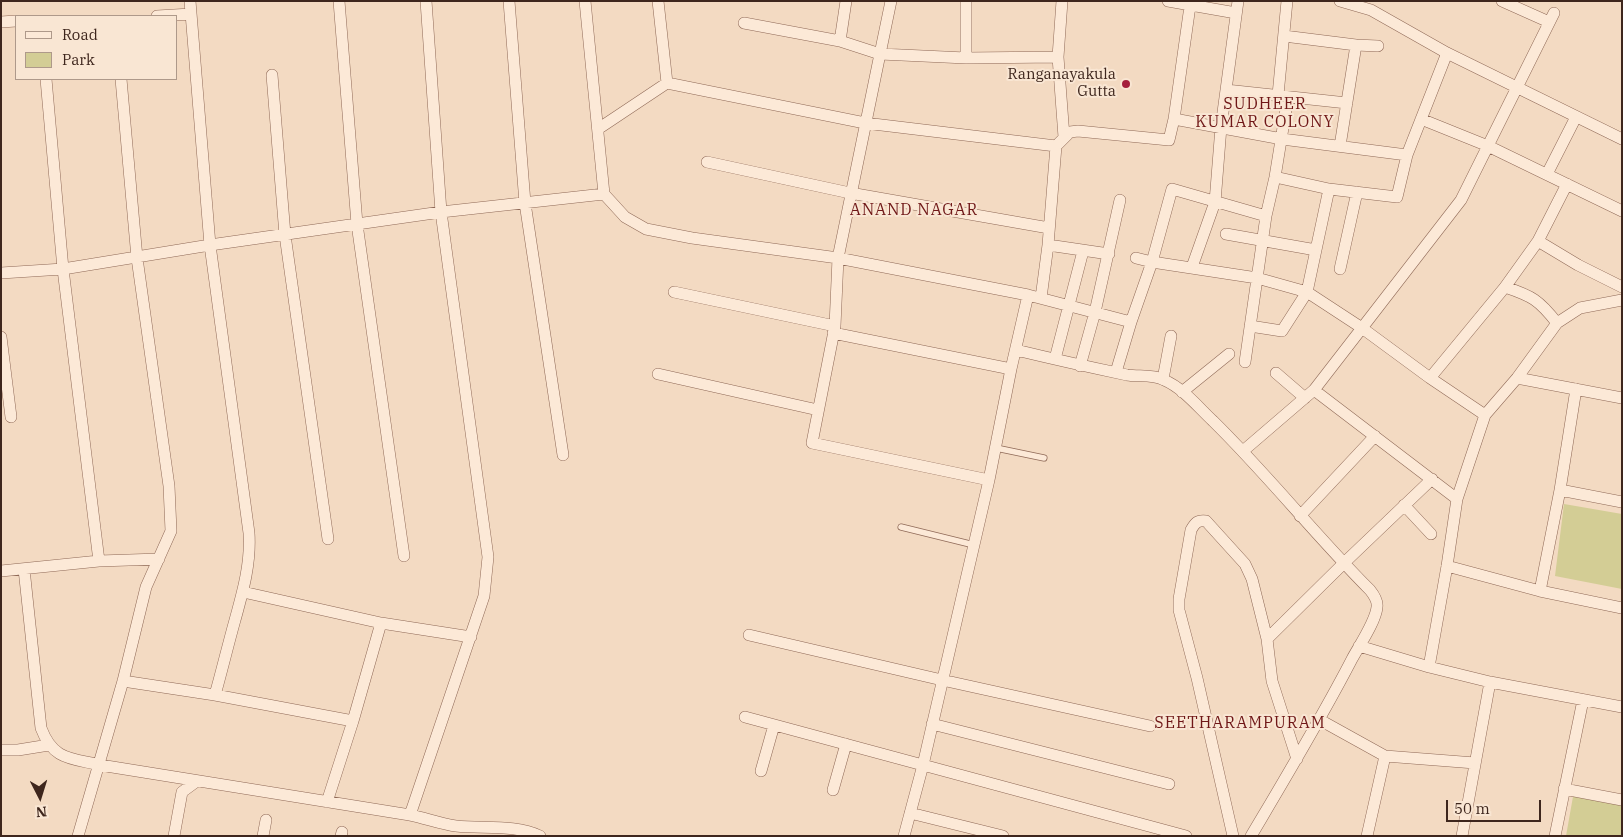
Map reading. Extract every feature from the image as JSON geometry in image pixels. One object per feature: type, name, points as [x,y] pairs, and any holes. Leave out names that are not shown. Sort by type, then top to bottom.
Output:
[{"type":"street","points":[[190,1],[210,245],[250,548],[243,592],[215,695]]},
{"type":"street","points":[[339,1],[357,224],[404,556]]},
{"type":"street","points":[[410,815],[484,596],[488,557],[441,212],[426,1]]},
{"type":"street","points":[[509,1],[525,203],[563,455]]},
{"type":"street","points":[[585,1],[604,194],[624,216],[646,229],[692,238],[838,258],[1028,295],[1131,322]]},
{"type":"street","points":[[658,1],[666,83]]},
{"type":"street","points":[[840,41],[846,1]]},
{"type":"street","points":[[966,1],[966,58]]},
{"type":"street","points":[[1041,298],[1060,142],[1058,58],[1062,1]]},
{"type":"street","points":[[1168,1],[1190,6],[1237,7],[1221,127],[1215,202],[1192,267]]},
{"type":"street","points":[[1245,362],[1262,240],[1276,178],[1282,139],[1284,36],[1287,1]]},
{"type":"street","points":[[1340,1],[1371,6],[1447,53],[1622,139]]},
{"type":"street","points":[[1243,450],[1309,394],[1461,200],[1551,18],[1502,1]]},
{"type":"street","points":[[890,2],[838,258],[834,329],[812,443],[989,480]]},
{"type":"street","points":[[1060,142],[1070,132],[1078,131],[1169,140],[1174,119],[1190,6]]},
{"type":"street","points":[[174,15],[191,14]]},
{"type":"street","points":[[1,22],[15,21]]},
{"type":"street","points":[[744,23],[840,41],[880,54],[966,58],[1058,58]]},
{"type":"street","points":[[1284,36],[1378,46]]},
{"type":"street","points":[[1340,146],[1356,45]]},
{"type":"street","points":[[1276,178],[1329,189],[1397,197],[1408,155],[1447,53]]},
{"type":"street","points":[[272,75],[285,235],[328,539]]},
{"type":"street","points":[[46,80],[63,269],[99,562]]},
{"type":"street","points":[[78,836],[100,765],[146,587],[171,532],[169,486],[137,258],[121,80]]},
{"type":"street","points":[[598,129],[666,83],[865,123],[1060,142]]},
{"type":"street","points":[[1226,90],[1347,103]]},
{"type":"street","points":[[1547,174],[1576,116]]},
{"type":"street","points":[[1174,119],[1282,139],[1408,155]]},
{"type":"street","points":[[1422,119],[1488,146],[1622,212]]},
{"type":"street","points":[[707,162],[850,193],[1049,228]]},
{"type":"street","points":[[1430,378],[1505,286],[1538,241],[1567,184]]},
{"type":"street","points":[[1116,372],[1152,262],[1172,189],[1266,216]]},
{"type":"street","points":[[1250,326],[1282,331],[1307,292],[1329,189]]},
{"type":"street","points":[[1340,269],[1357,192]]},
{"type":"street","points":[[1,274],[63,269],[210,245],[441,212],[604,194]]},
{"type":"street","points":[[1080,366],[1109,254],[1120,200]]},
{"type":"street","points":[[1226,234],[1316,250]]},
{"type":"street","points":[[1538,241],[1578,265],[1622,287]]},
{"type":"street","points":[[1048,245],[1109,254]]},
{"type":"street","points":[[1055,359],[1083,251]]},
{"type":"street","points":[[1136,258],[1258,278],[1307,292],[1362,328],[1484,416]]},
{"type":"street","points":[[1505,286],[1528,294],[1544,306],[1557,322]]},
{"type":"street","points":[[674,292],[1012,369]]},
{"type":"street","points":[[904,836],[923,765],[989,480],[1028,295]]},
{"type":"street","points":[[1429,667],[1447,566],[1456,499],[1484,416],[1517,378],[1557,322],[1580,308],[1622,300]]},
{"type":"street","points":[[1164,379],[1171,336]]},
{"type":"street","points":[[1,337],[11,417]]},
{"type":"street","points":[[1016,350],[1080,366],[1164,379],[1182,392],[1243,450],[1300,516],[1376,598],[1378,606],[1375,616],[1320,720],[1251,836]]},
{"type":"street","points":[[1182,392],[1229,354]]},
{"type":"street","points":[[1276,373],[1375,436],[1456,499]]},
{"type":"street","points":[[658,374],[818,410]]},
{"type":"street","points":[[1517,378],[1620,397],[1622,386]]},
{"type":"street","points":[[1540,591],[1560,490],[1576,388]]},
{"type":"street","points":[[1300,516],[1375,436]]},
{"type":"street","points":[[1267,640],[1432,479]]},
{"type":"street","points":[[1560,490],[1622,502]]},
{"type":"street","points":[[1404,505],[1431,534]]},
{"type":"street","points":[[1233,836],[1180,610],[1179,599],[1191,530],[1199,520],[1206,521],[1245,564],[1252,579],[1267,640],[1272,681],[1297,759]]},
{"type":"street","points":[[1,571],[159,558]]},
{"type":"street","points":[[1447,566],[1540,591],[1622,608]]},
{"type":"street","points":[[24,569],[41,728],[51,749],[64,757],[100,765],[410,815],[455,826],[507,828],[533,832],[540,836]]},
{"type":"street","points":[[243,592],[381,623],[471,637]]},
{"type":"street","points":[[327,802],[381,623]]},
{"type":"street","points":[[749,635],[1150,726]]},
{"type":"street","points":[[1359,646],[1429,667],[1490,682],[1622,706]]},
{"type":"street","points":[[122,681],[215,695],[353,721]]},
{"type":"street","points":[[1462,836],[1490,682]]},
{"type":"street","points":[[1555,836],[1583,700]]},
{"type":"street","points":[[745,717],[1186,836]]},
{"type":"street","points":[[1320,720],[1385,756],[1475,763]]},
{"type":"street","points":[[761,771],[774,724]]},
{"type":"street","points":[[932,724],[1169,784]]},
{"type":"street","points":[[833,790],[846,744]]},
{"type":"street","points":[[1,750],[18,750],[49,745]]},
{"type":"street","points":[[1367,836],[1385,756]]},
{"type":"street","points":[[174,836],[182,792],[197,781]]},
{"type":"street","points":[[1564,789],[1622,800]]},
{"type":"street","points":[[910,813],[1003,836]]},
{"type":"street","points":[[263,836],[266,820]]},
{"type":"lane","points":[[996,448],[1044,458]]},
{"type":"lane","points":[[901,528],[974,545]]},
{"type":"green space","points":[[1564,504],[1622,514],[1622,589],[1555,576]]},
{"type":"green space","points":[[1574,791],[1622,800],[1622,836],[1566,836]]},
{"type":"place","name":"Ranganayakula Gutta","points":[[1126,84]]},
{"type":"district","name":"SUDHEER KUMAR COLONY","points":[[1265,113]]},
{"type":"district","name":"ANAND NAGAR","points":[[914,210]]},
{"type":"district","name":"SEETHARAMPURAM","points":[[1240,723]]}]
